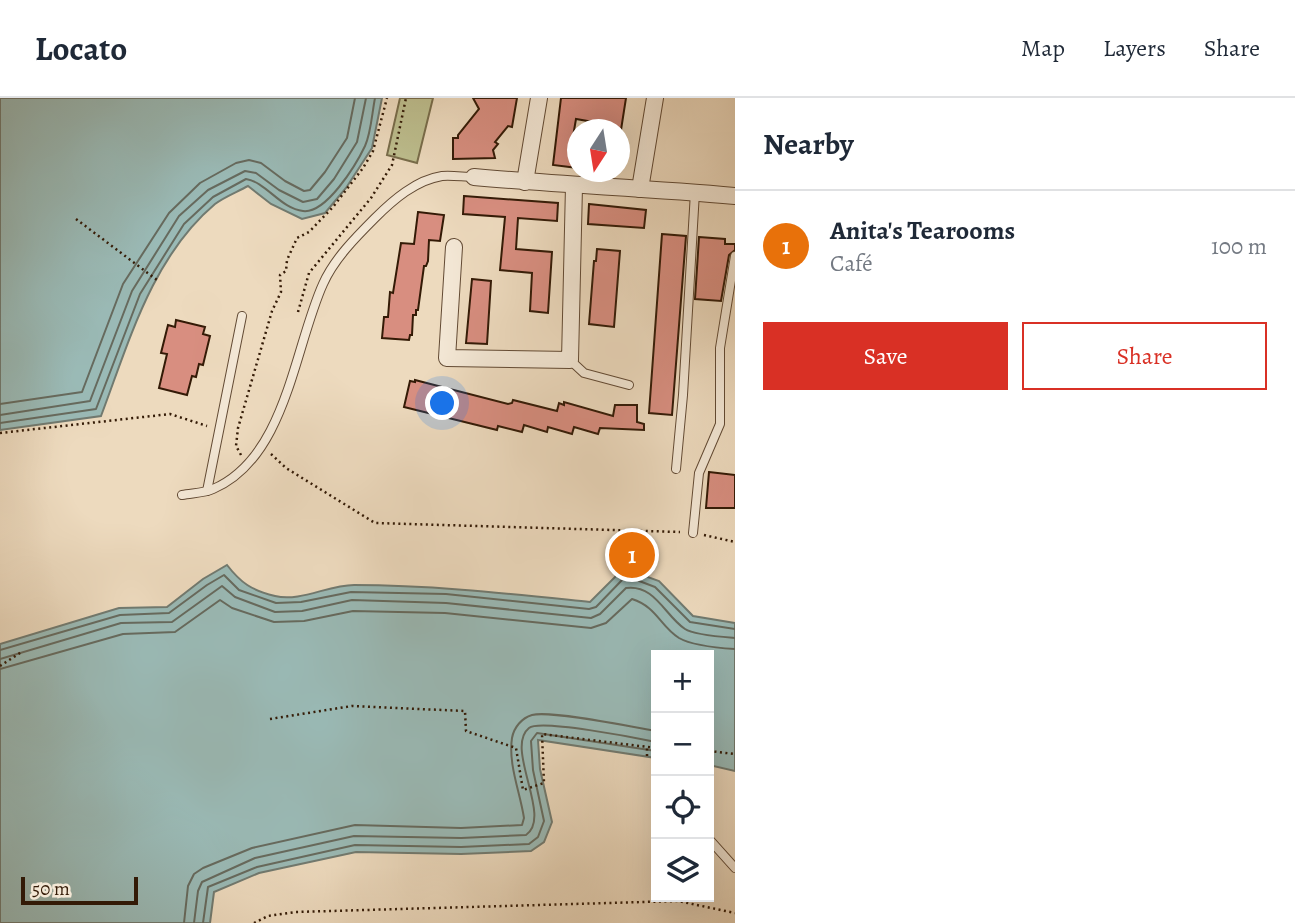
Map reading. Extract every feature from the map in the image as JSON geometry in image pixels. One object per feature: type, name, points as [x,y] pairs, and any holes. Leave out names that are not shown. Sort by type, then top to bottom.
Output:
[{"type":"street","points":[[525,181],[539,98]]},
{"type":"street","points":[[640,189],[655,98]]},
{"type":"street","points":[[474,177],[735,196]]},
{"type":"street","points":[[454,247],[447,358],[570,360],[574,186]]},
{"type":"lane","points":[[182,495],[207,491],[238,473],[262,446],[298,360],[323,284],[337,260],[392,201],[417,185],[442,176],[474,177]]},
{"type":"lane","points":[[676,469],[684,395],[695,192]]},
{"type":"lane","points":[[693,533],[699,473],[720,424],[720,348],[735,256]]},
{"type":"lane","points":[[207,491],[242,316]]},
{"type":"lane","points":[[570,360],[584,373],[629,385]]},
{"type":"lane","points":[[714,845],[735,868]]},
{"type":"path","points":[[246,464],[236,446],[237,436],[272,311],[281,292],[280,275],[286,271],[293,244],[334,207],[363,168],[373,151],[387,98]]},
{"type":"path","points":[[76,219],[157,280]]},
{"type":"path","points":[[0,433],[170,414],[237,436]]},
{"type":"path","points":[[262,446],[286,468],[375,523],[693,533],[735,542]]},
{"type":"path","points":[[0,666],[23,651]]},
{"type":"path","points":[[270,719],[352,706],[465,711],[466,731],[516,748],[523,790],[544,783],[542,734],[651,747]]},
{"type":"path","points":[[647,747],[647,756]]},
{"type":"path","points":[[714,752],[735,754]]},
{"type":"path","points":[[254,923],[268,916],[296,912],[678,901],[735,913]]},
{"type":"green space","points":[[400,98],[433,98],[417,163],[387,155]]},
{"type":"water","points":[[0,98],[382,98],[372,148],[346,188],[325,213],[302,219],[271,204],[248,186],[215,204],[193,225],[175,249],[145,302],[101,416],[0,430]]},
{"type":"water","points":[[227,565],[242,581],[275,596],[295,597],[344,586],[384,585],[472,590],[590,602],[620,572],[634,572],[659,581],[693,616],[735,623],[735,771],[714,766],[714,650],[651,650],[651,757],[538,740],[540,769],[552,822],[544,842],[531,851],[461,854],[356,852],[259,873],[214,892],[210,923],[0,923],[0,644],[119,608],[167,607],[203,579]]},
{"type":"building","points":[[473,98],[517,98],[512,127],[508,126],[495,142],[498,144],[493,150],[495,158],[453,159],[453,138],[458,138],[479,109]]},
{"type":"building","points":[[561,98],[626,98],[623,119],[567,119],[567,167],[553,165]]},
{"type":"building","points":[[464,196],[558,203],[557,221],[518,218],[516,249],[552,252],[548,313],[530,311],[532,273],[500,270],[505,217],[463,214]]},
{"type":"building","points":[[589,204],[646,210],[644,228],[588,224]]},
{"type":"building","points":[[418,212],[444,215],[440,241],[429,240],[428,261],[424,266],[418,310],[416,315],[413,315],[412,335],[409,340],[382,338],[384,317],[388,317],[390,292],[393,293],[401,243],[414,244]]},
{"type":"building","points":[[662,234],[686,236],[672,415],[649,413]]},
{"type":"building","points":[[699,237],[725,239],[725,244],[735,244],[735,250],[729,255],[721,301],[695,299]]},
{"type":"building","points":[[597,249],[620,251],[614,327],[589,324]]},
{"type":"building","points":[[472,279],[491,281],[487,344],[466,343]]},
{"type":"building","points":[[176,320],[205,327],[203,334],[210,336],[203,365],[199,364],[196,377],[192,376],[187,395],[159,388],[167,354],[161,353],[168,325],[175,327]]},
{"type":"building","points":[[415,380],[508,404],[513,400],[557,411],[559,403],[564,405],[564,402],[613,416],[615,405],[637,405],[637,422],[644,424],[644,430],[600,428],[598,434],[574,427],[572,434],[548,427],[547,432],[524,425],[522,432],[498,426],[497,430],[404,407],[410,381]]},
{"type":"building","points":[[709,472],[735,475],[735,508],[706,508]]},
{"type":"place","name":"Anita's Tearooms","points":[[632,555]]}]
